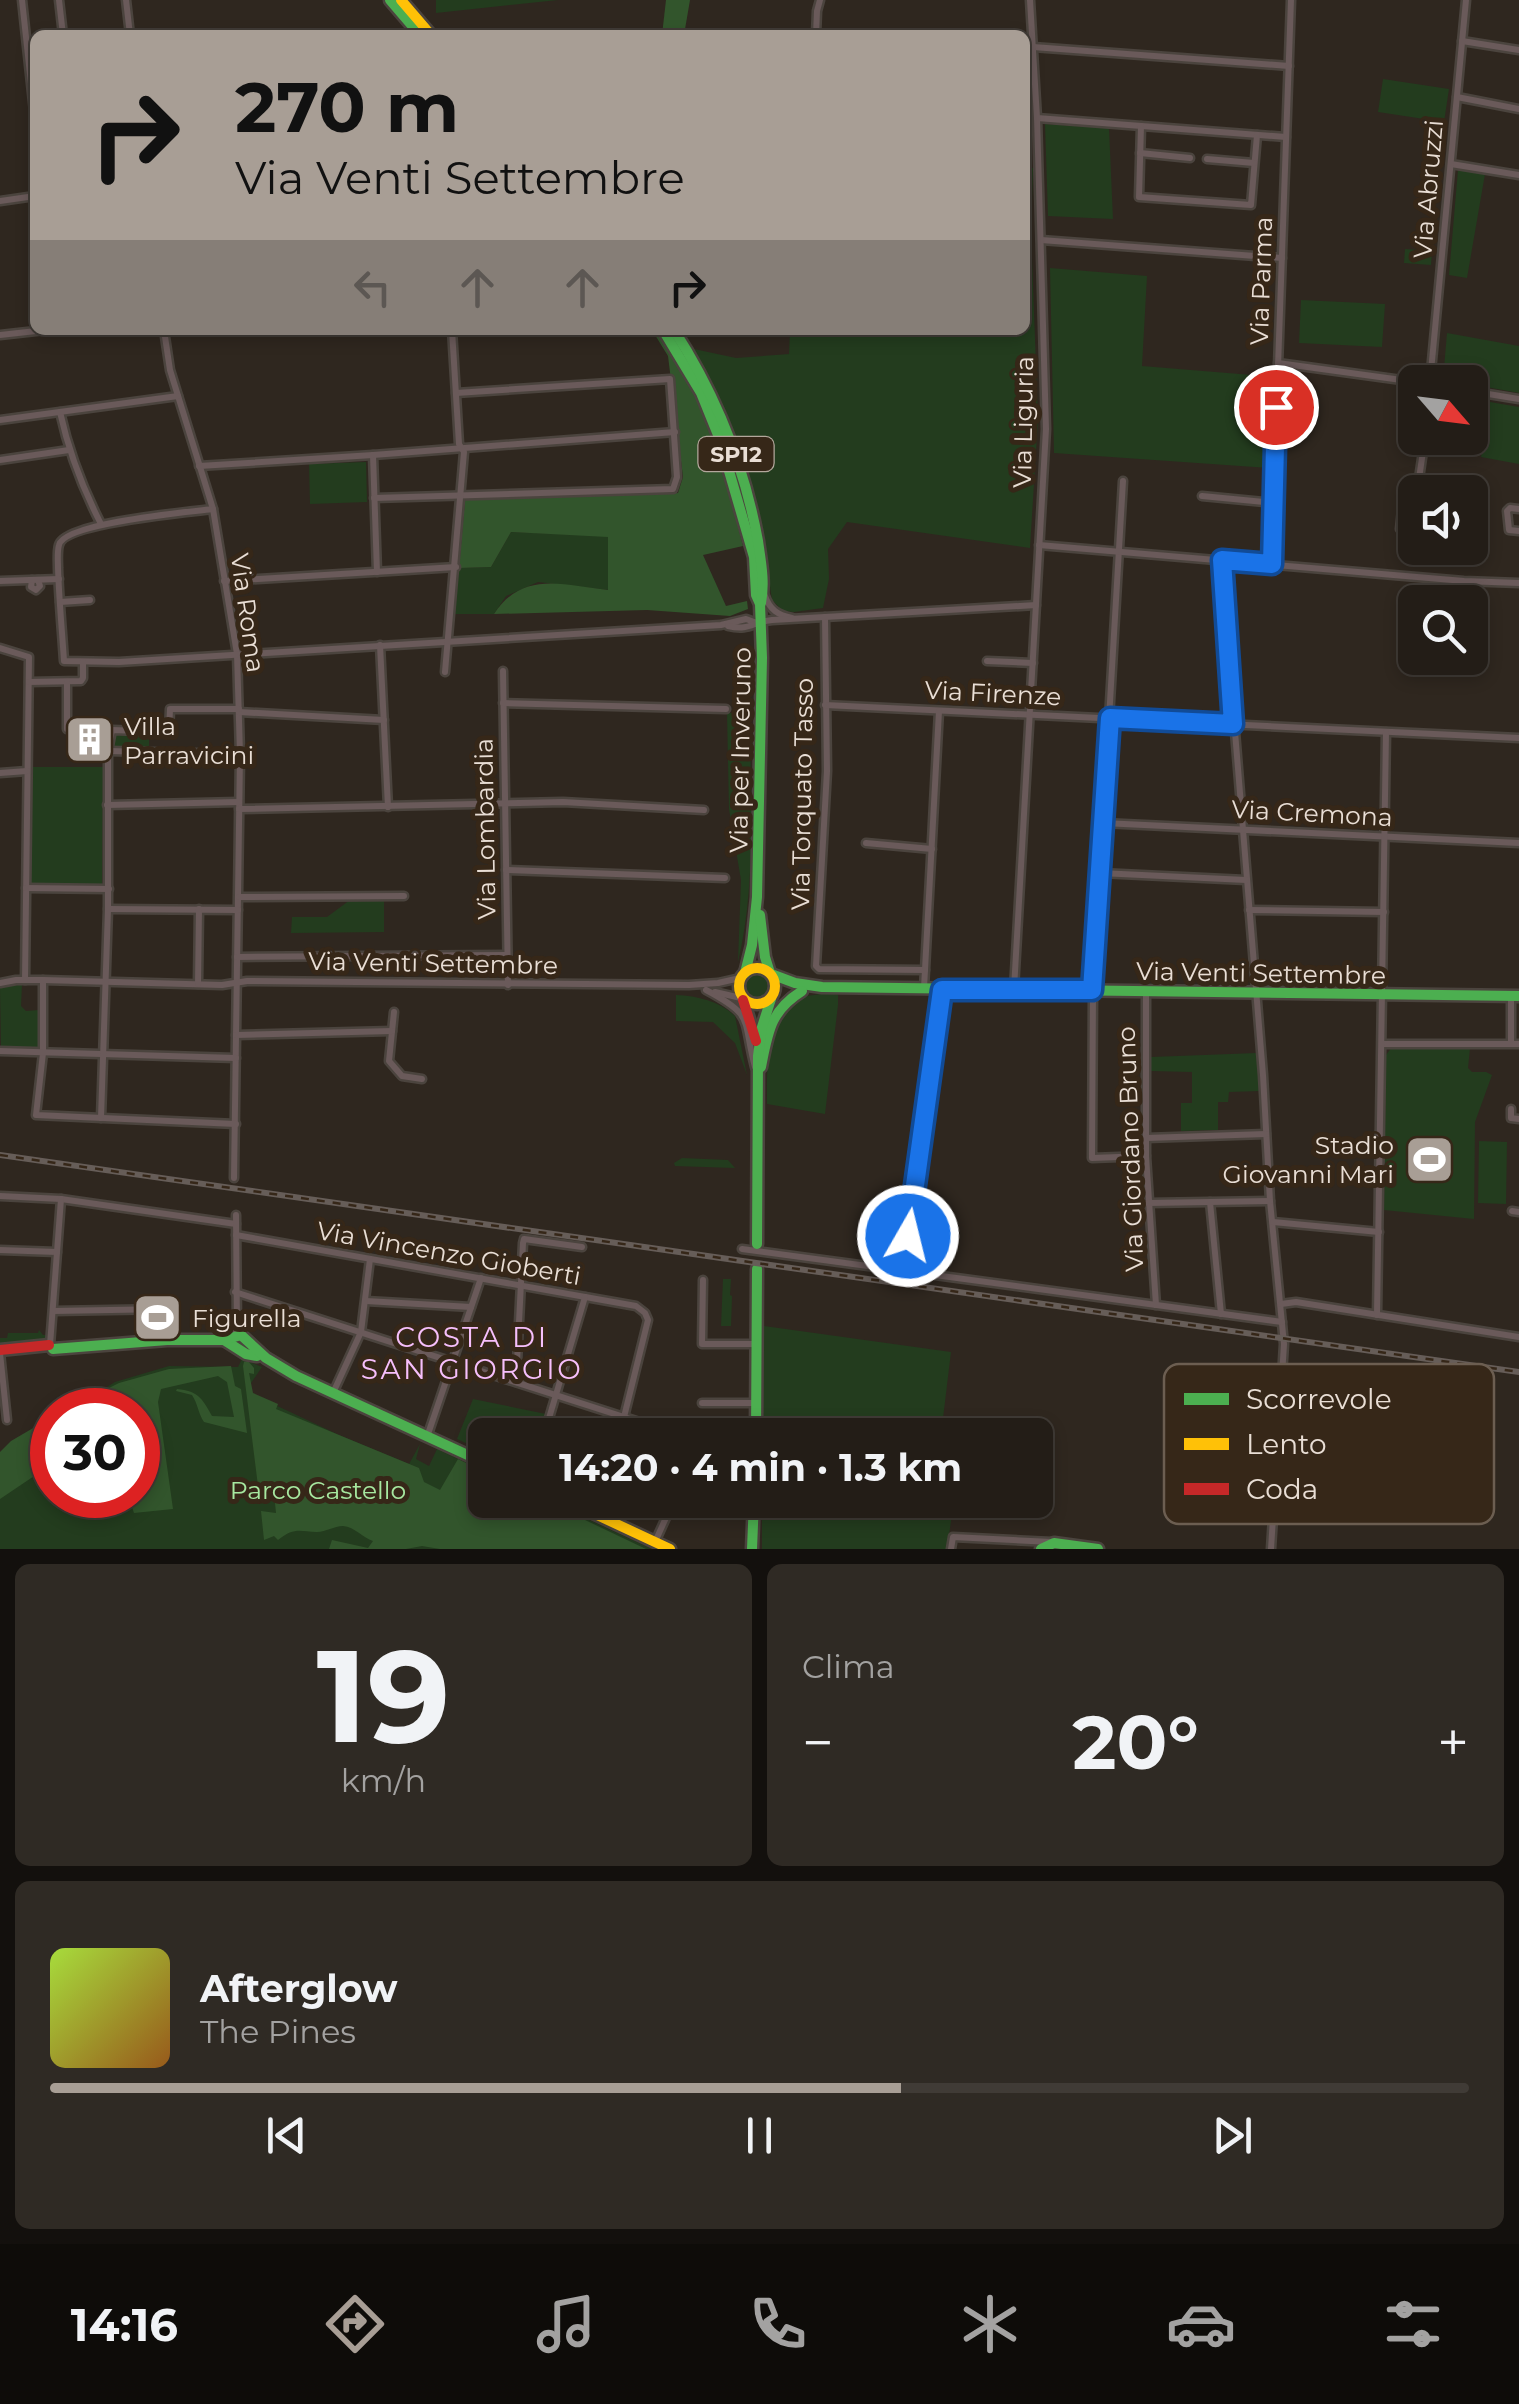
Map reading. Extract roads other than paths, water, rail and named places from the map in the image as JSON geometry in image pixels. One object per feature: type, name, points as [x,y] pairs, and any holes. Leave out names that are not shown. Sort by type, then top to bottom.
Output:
[{"type":"main road","points":[[388,0],[413,30]]},
{"type":"main road","points":[[402,0],[427,30]]},
{"type":"main road","name":"Via per Inveruno","points":[[665,335],[701,394],[720,440],[754,557],[760,604]]},
{"type":"main road","name":"Via per Inveruno","points":[[677,335],[709,390],[741,468],[754,512],[764,589],[760,604],[757,897],[752,945],[742,975]]},
{"type":"main road","name":"Via per Inveruno","points":[[757,897],[770,974]]},
{"type":"main road","points":[[757,1244],[758,1056],[762,1027],[776,984],[770,974],[757,969],[742,975],[738,988],[754,1029],[758,1056]]},
{"type":"main road","name":"Via Venti Settembre","points":[[770,974],[796,984],[822,987],[1515,996]]},
{"type":"main road","name":"Via Venti Settembre","points":[[773,998],[822,987]]},
{"type":"main road","points":[[758,1080],[775,1013],[784,1001],[802,991]]},
{"type":"main road","points":[[742,999],[752,1003],[773,998]]},
{"type":"main road","points":[[756,1418],[757,1270]]},
{"type":"main road","points":[[0,1351],[234,1337],[244,1353],[250,1351],[468,1455]]},
{"type":"main road","points":[[604,1518],[670,1549]]},
{"type":"main road","points":[[752,1549],[753,1518]]},
{"type":"main road","points":[[1039,1549],[1057,1543],[1098,1549]]},
{"type":"street","points":[[22,0],[30,74]]},
{"type":"street","points":[[59,0],[62,30]]},
{"type":"street","points":[[126,0],[129,30]]},
{"type":"street","points":[[816,30],[820,0]]},
{"type":"street","name":"Via Liguria","points":[[1014,990],[1046,429],[1037,118],[1029,0]]},
{"type":"street","name":"Via Parma","points":[[1272,564],[1291,0]]},
{"type":"street","name":"Via Abruzzi","points":[[1432,365],[1466,0]]},
{"type":"street","points":[[1462,41],[1519,50]]},
{"type":"street","points":[[1033,47],[1289,66]]},
{"type":"street","points":[[1457,98],[1519,108]]},
{"type":"street","points":[[1037,118],[1286,137]]},
{"type":"street","points":[[1140,126],[1139,197],[1251,205],[1257,134]]},
{"type":"street","points":[[1140,154],[1190,158]]},
{"type":"street","points":[[1207,159],[1254,163]]},
{"type":"street","points":[[1451,164],[1519,175]]},
{"type":"street","points":[[0,201],[30,197]]},
{"type":"street","points":[[1041,240],[1282,258]]},
{"type":"street","points":[[0,335],[30,332]]},
{"type":"street","name":"Via Roma","points":[[165,335],[170,370],[213,509],[237,654],[240,754],[234,1178]]},
{"type":"street","points":[[445,672],[464,452],[459,444],[452,335]]},
{"type":"street","points":[[1278,364],[1398,380]]},
{"type":"street","points":[[374,498],[674,489],[677,477],[670,379],[456,393]]},
{"type":"street","points":[[1488,394],[1519,399]]},
{"type":"street","points":[[0,420],[178,396]]},
{"type":"street","points":[[60,412],[68,450],[101,524]]},
{"type":"street","points":[[199,466],[675,432]]},
{"type":"street","points":[[0,460],[68,450]]},
{"type":"street","points":[[373,455],[378,572]]},
{"type":"street","points":[[1123,481],[1092,990],[1092,1158],[1146,1156]]},
{"type":"street","points":[[1202,496],[1274,503]]},
{"type":"street","points":[[213,509],[101,524],[62,538],[58,548],[58,579],[64,661],[120,662],[1036,604]]},
{"type":"street","points":[[1519,509],[1507,511],[1507,526],[1508,530],[1519,531]]},
{"type":"street","points":[[1039,545],[1519,583]]},
{"type":"street","points":[[1222,560],[1284,1364]]},
{"type":"street","points":[[224,580],[456,568]]},
{"type":"street","points":[[0,582],[58,579]]},
{"type":"street","points":[[764,589],[770,608],[798,619]]},
{"type":"street","points":[[60,602],[90,600]]},
{"type":"street","name":"Via Torquato Tasso","points":[[825,617],[827,772],[816,966],[819,970],[925,970]]},
{"type":"street","points":[[380,646],[388,807]]},
{"type":"street","points":[[0,648],[29,656],[25,980]]},
{"type":"street","points":[[988,661],[1033,664]]},
{"type":"street","points":[[29,682],[82,680],[83,662]]},
{"type":"street","name":"Via Lombardia","points":[[503,671],[508,985]]},
{"type":"street","points":[[67,682],[68,729]]},
{"type":"street","points":[[502,703],[726,708]]},
{"type":"street","name":"Via Firenze","points":[[825,705],[1519,738]]},
{"type":"street","points":[[101,1118],[109,888],[108,751],[112,730],[170,732],[170,709],[384,720]]},
{"type":"street","points":[[924,988],[939,711]]},
{"type":"street","points":[[1378,1315],[1386,731]]},
{"type":"street","points":[[108,751],[240,754]]},
{"type":"street","points":[[0,773],[27,771]]},
{"type":"street","points":[[107,805],[388,807],[563,802],[704,810]]},
{"type":"street","name":"Via Cremona","points":[[1102,823],[1519,842]]},
{"type":"street","points":[[866,842],[932,849]]},
{"type":"street","points":[[506,870],[725,878]]},
{"type":"street","points":[[1100,874],[1246,880]]},
{"type":"street","points":[[26,888],[109,888]]},
{"type":"street","points":[[238,897],[404,896]]},
{"type":"street","points":[[108,909],[238,910]]},
{"type":"street","points":[[198,984],[199,910]]},
{"type":"street","points":[[1249,910],[1384,912]]},
{"type":"street","points":[[237,957],[507,954]]},
{"type":"street","name":"Via Venti Settembre","points":[[0,983],[43,980],[689,986],[742,975]]},
{"type":"street","points":[[43,980],[43,1053],[36,1116],[236,1124]]},
{"type":"street","name":"Via Venti Settembre","points":[[689,986],[742,999]]},
{"type":"street","points":[[706,990],[738,1008],[744,1016],[758,1080]]},
{"type":"street","points":[[903,1269],[942,990]]},
{"type":"street","name":"Via Giordano Bruno","points":[[1146,992],[1146,1156],[1156,1305]]},
{"type":"street","points":[[1382,1044],[1515,1044],[1515,996]]},
{"type":"street","points":[[394,1012],[389,1061],[402,1076],[422,1079]]},
{"type":"street","points":[[236,1035],[392,1031]]},
{"type":"street","points":[[0,1051],[236,1058]]},
{"type":"street","points":[[1511,1109],[1515,1119]]},
{"type":"street","points":[[1146,1138],[1266,1134]]},
{"type":"street","points":[[0,1196],[236,1219],[234,1337]]},
{"type":"street","points":[[51,1346],[61,1200]]},
{"type":"street","points":[[1148,1203],[1270,1201]]},
{"type":"street","points":[[1210,1202],[1221,1314]]},
{"type":"street","points":[[1273,1222],[1379,1232]]},
{"type":"street","name":"Via Vincenzo Gioberti","points":[[236,1235],[636,1306],[648,1320],[624,1416]]},
{"type":"street","points":[[516,1382],[524,1239],[582,1246]]},
{"type":"street","points":[[742,1249],[1282,1322]]},
{"type":"street","points":[[0,1250],[58,1252]]},
{"type":"street","points":[[333,1393],[361,1332],[370,1259]]},
{"type":"street","points":[[427,1437],[481,1278]]},
{"type":"street","points":[[703,1280],[702,1344],[757,1344]]},
{"type":"street","points":[[235,1292],[628,1418]]},
{"type":"street","points":[[549,1418],[585,1297]]},
{"type":"street","points":[[366,1301],[471,1307]]},
{"type":"street","points":[[1281,1304],[1296,1302],[1519,1337]]},
{"type":"street","points":[[53,1310],[168,1309],[167,1340]]},
{"type":"street","points":[[0,1351],[7,1420]]},
{"type":"street","points":[[702,1403],[756,1404]]},
{"type":"street","points":[[655,1542],[666,1518]]},
{"type":"street","points":[[1271,1549],[1273,1524]]},
{"type":"street","points":[[950,1549],[952,1537],[1057,1543]]},
{"type":"street","points":[[1024,1540],[1039,1549]]},
{"type":"railway","points":[[0,1155],[1463,1364]]},
{"type":"railway","points":[[1494,1368],[1519,1372]]},
{"type":"place","name":"Villa Parravicini","points":[[89,740]]},
{"type":"place","name":"Stadio Giovanni Mari","points":[[1429,1159]]},
{"type":"place","name":"Figurella","points":[[157,1318]]},
{"type":"district","name":"COSTA DI SAN GIORGIO","points":[[472,1353]]},
{"type":"park label","name":"Parco Castello","points":[[318,1490]]}]
